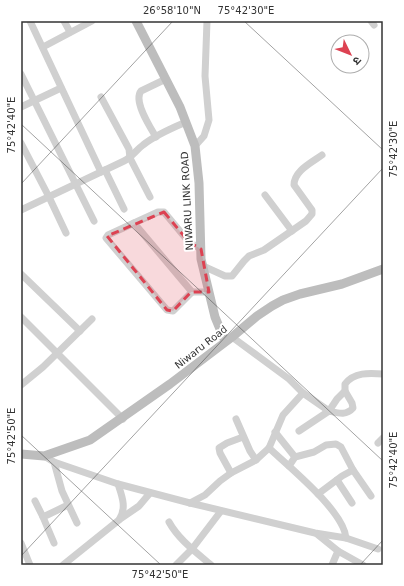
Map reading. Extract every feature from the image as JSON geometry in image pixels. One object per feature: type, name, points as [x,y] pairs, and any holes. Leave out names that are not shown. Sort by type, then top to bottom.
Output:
[{"type":"street","points":[[30,21],[103,171],[124,208]]},
{"type":"street","points":[[64,21],[70,32]]},
{"type":"street","points":[[43,47],[92,21]]},
{"type":"street","name":"NIWARU LINK ROAD","points":[[136,21],[166,79],[186,122],[195,146],[199,183],[203,266],[215,317],[229,339]]},
{"type":"street","points":[[195,146],[204,136],[209,120],[206,76],[207,21]]},
{"type":"street","points":[[21,74],[94,221]]},
{"type":"street","points":[[156,137],[138,100],[138,94],[141,91],[166,79]]},
{"type":"street","points":[[21,107],[62,88]]},
{"type":"street","points":[[101,97],[129,149],[130,158],[150,197]]},
{"type":"street","points":[[21,210],[130,158],[143,145],[186,122]]},
{"type":"street","points":[[21,143],[66,233]]},
{"type":"street","points":[[203,266],[225,276],[232,276],[249,256],[264,250],[306,221],[312,214],[312,210],[294,185],[295,177],[298,173],[322,155]]},
{"type":"street","points":[[265,195],[292,231]]},
{"type":"street","points":[[201,249],[189,242],[164,212],[158,212],[108,235],[106,238],[167,310],[173,311],[192,292],[209,292]]},
{"type":"street","points":[[134,223],[192,292]]},
{"type":"street","name":"Niwaru Road","points":[[42,456],[90,440],[170,384],[257,316],[283,300],[300,294],[342,284],[383,269]]},
{"type":"street","points":[[21,274],[80,331]]},
{"type":"street","points":[[21,317],[122,419]]},
{"type":"street","points":[[21,385],[92,319]]},
{"type":"street","points":[[229,339],[290,379],[303,393],[329,411],[341,414],[346,413],[353,408],[352,403],[345,391],[345,384],[353,377],[366,374],[383,374]]},
{"type":"street","points":[[299,431],[329,411],[337,399],[345,391]]},
{"type":"street","points":[[190,503],[205,495],[231,473],[256,460],[268,448],[283,415],[303,393]]},
{"type":"street","points":[[236,419],[256,460]]},
{"type":"street","points":[[275,432],[295,457]]},
{"type":"street","points":[[231,473],[220,454],[219,448],[244,436]]},
{"type":"street","points":[[289,466],[295,457],[314,452],[326,445],[336,444],[340,447],[353,470],[371,496]]},
{"type":"street","points":[[268,448],[318,494],[341,524],[346,533],[346,538]]},
{"type":"street","points":[[21,454],[42,456],[54,462],[118,484],[150,493],[315,533],[346,538],[378,549]]},
{"type":"street","points":[[54,462],[62,491],[77,523]]},
{"type":"street","points":[[318,494],[353,470]]},
{"type":"street","points":[[337,480],[352,503]]},
{"type":"street","points":[[118,484],[124,506],[123,514],[119,520]]},
{"type":"street","points":[[63,565],[119,520],[139,506],[150,493]]},
{"type":"street","points":[[35,501],[54,543]]},
{"type":"street","points":[[43,517],[68,505]]},
{"type":"street","points":[[176,565],[192,549],[221,510]]},
{"type":"street","points":[[170,522],[174,530],[192,549],[211,565]]},
{"type":"street","points":[[315,533],[338,551],[363,565]]},
{"type":"street","points":[[21,543],[30,565]]},
{"type":"street","points":[[332,565],[338,551]]},
{"type":"highlighted area","points":[[164,212],[189,242],[201,249],[209,292],[191,292],[173,311],[167,310],[107,236]]}]
